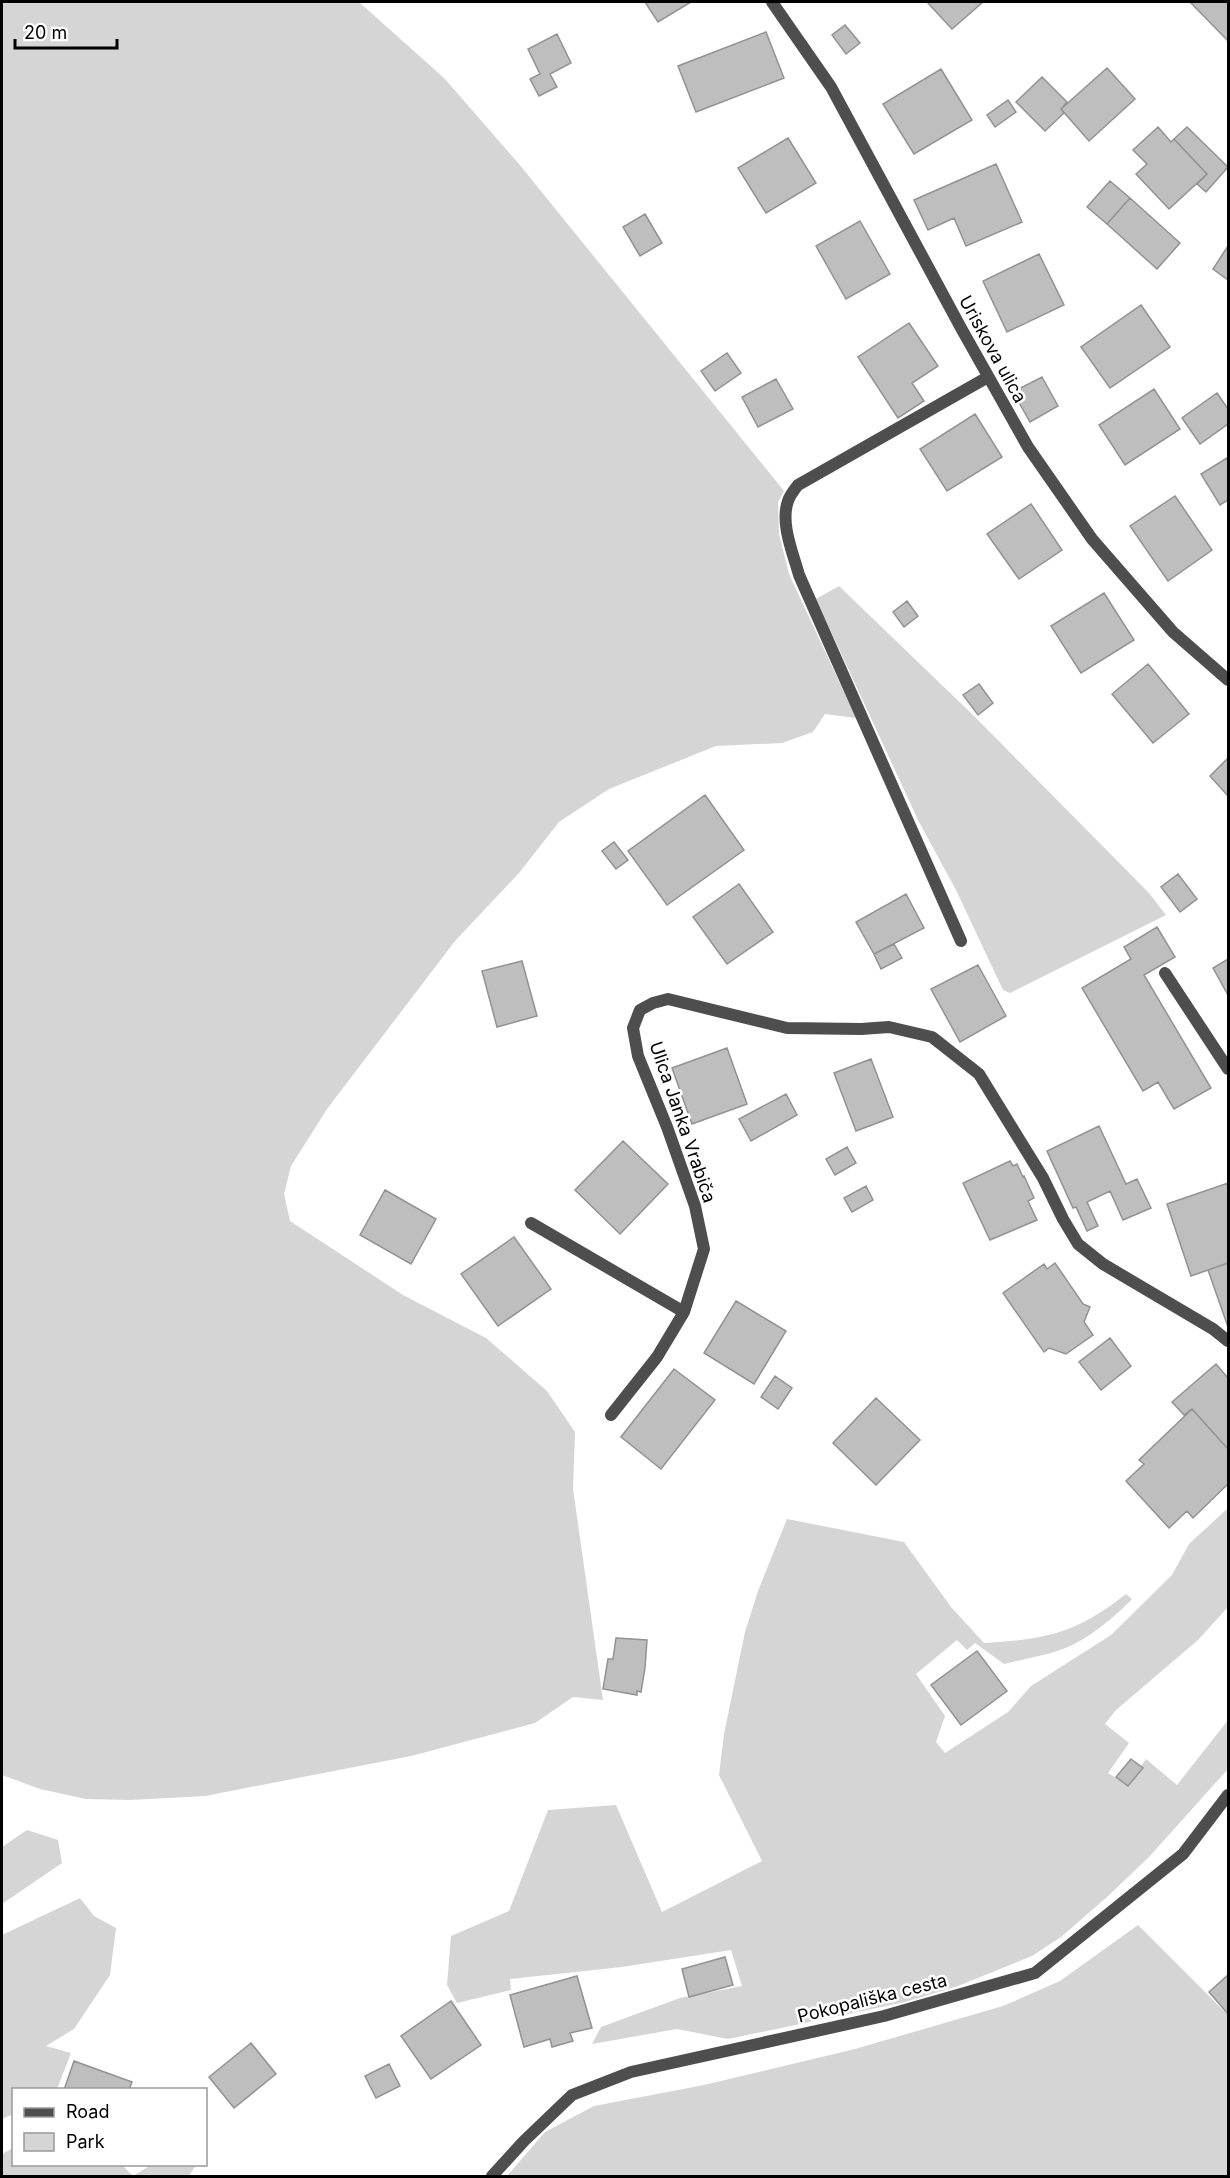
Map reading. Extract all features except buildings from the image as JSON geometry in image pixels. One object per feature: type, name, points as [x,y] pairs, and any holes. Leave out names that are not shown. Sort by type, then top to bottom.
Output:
[{"type":"street","name":"Uriskova ulica","points":[[772,2],[831,87],[1028,447],[1092,539],[1173,632],[1228,680]]},
{"type":"street","points":[[961,941],[799,575],[789,542],[786,517],[788,501],[798,484],[988,377]]},
{"type":"street","points":[[1165,973],[1228,1069]]},
{"type":"street","name":"Ulica Janka Vrabiča","points":[[611,1415],[657,1357],[684,1312],[704,1249],[695,1206],[638,1056],[633,1028],[640,1010],[668,999],[787,1028],[889,1027],[932,1037],[979,1074],[1043,1178],[1078,1244],[1103,1264],[1213,1329],[1228,1341]]},
{"type":"street","points":[[531,1223],[684,1312]]},
{"type":"street","name":"Pokopališka cesta","points":[[492,2176],[524,2141],[572,2095],[631,2072],[884,2016],[1035,1973],[1183,1854],[1228,1795]]},
{"type":"green space","points":[[2,2],[359,2],[444,78],[519,164],[784,491],[778,502],[779,534],[789,574],[856,718],[825,714],[813,732],[782,743],[716,746],[609,789],[559,822],[519,873],[455,941],[327,1109],[291,1166],[284,1194],[290,1221],[403,1295],[486,1338],[547,1391],[575,1432],[573,1489],[603,1700],[573,1697],[535,1723],[411,1756],[205,1796],[131,1800],[86,1799],[40,1789],[2,1775]]},
{"type":"green space","points":[[839,586],[974,716],[1149,893],[1166,915],[1010,993],[1003,990],[956,890],[918,820],[816,599]]},
{"type":"green space","points":[[1228,1508],[1228,1607],[1198,1640],[1116,1710],[1105,1724],[1129,1743],[1108,1773],[1128,1785],[1146,1759],[1177,1785],[1228,1720],[1228,1769],[1149,1857],[1061,1937],[1032,1956],[958,1986],[905,2002],[728,2039],[677,2029],[592,2044],[601,2027],[680,1998],[742,1986],[731,1950],[622,1967],[510,1979],[511,1990],[457,2003],[447,1985],[451,1936],[509,1911],[548,1810],[616,1805],[662,1912],[762,1861],[719,1775],[724,1734],[745,1632],[758,1591],[787,1519],[904,1542],[951,1607],[984,1643],[1026,1639],[1060,1632],[1091,1618],[1126,1594],[1132,1599],[1091,1634],[1049,1654],[1004,1664],[975,1643],[967,1650],[957,1640],[916,1674],[945,1716],[936,1742],[945,1753],[1008,1712],[1031,1686],[1111,1635],[1172,1575],[1189,1544]]},
{"type":"green space","points":[[27,1830],[58,1840],[62,1863],[2,1904],[2,1847]]},
{"type":"green space","points":[[80,1898],[94,1916],[116,1928],[110,1975],[74,2029],[46,2046],[71,2053],[57,2088],[12,2088],[12,2117],[11,2115],[2,2119],[2,1935]]},
{"type":"green space","points":[[1138,1925],[1228,2015],[1228,2176],[507,2176],[545,2132],[594,2106],[704,2085],[855,2049],[1003,2006],[1060,1981]]},
{"type":"green space","points":[[12,2149],[12,2166],[123,2166],[133,2176],[2,2176],[2,2154]]},
{"type":"green space","points":[[149,2166],[195,2166],[189,2176],[133,2176]]}]
